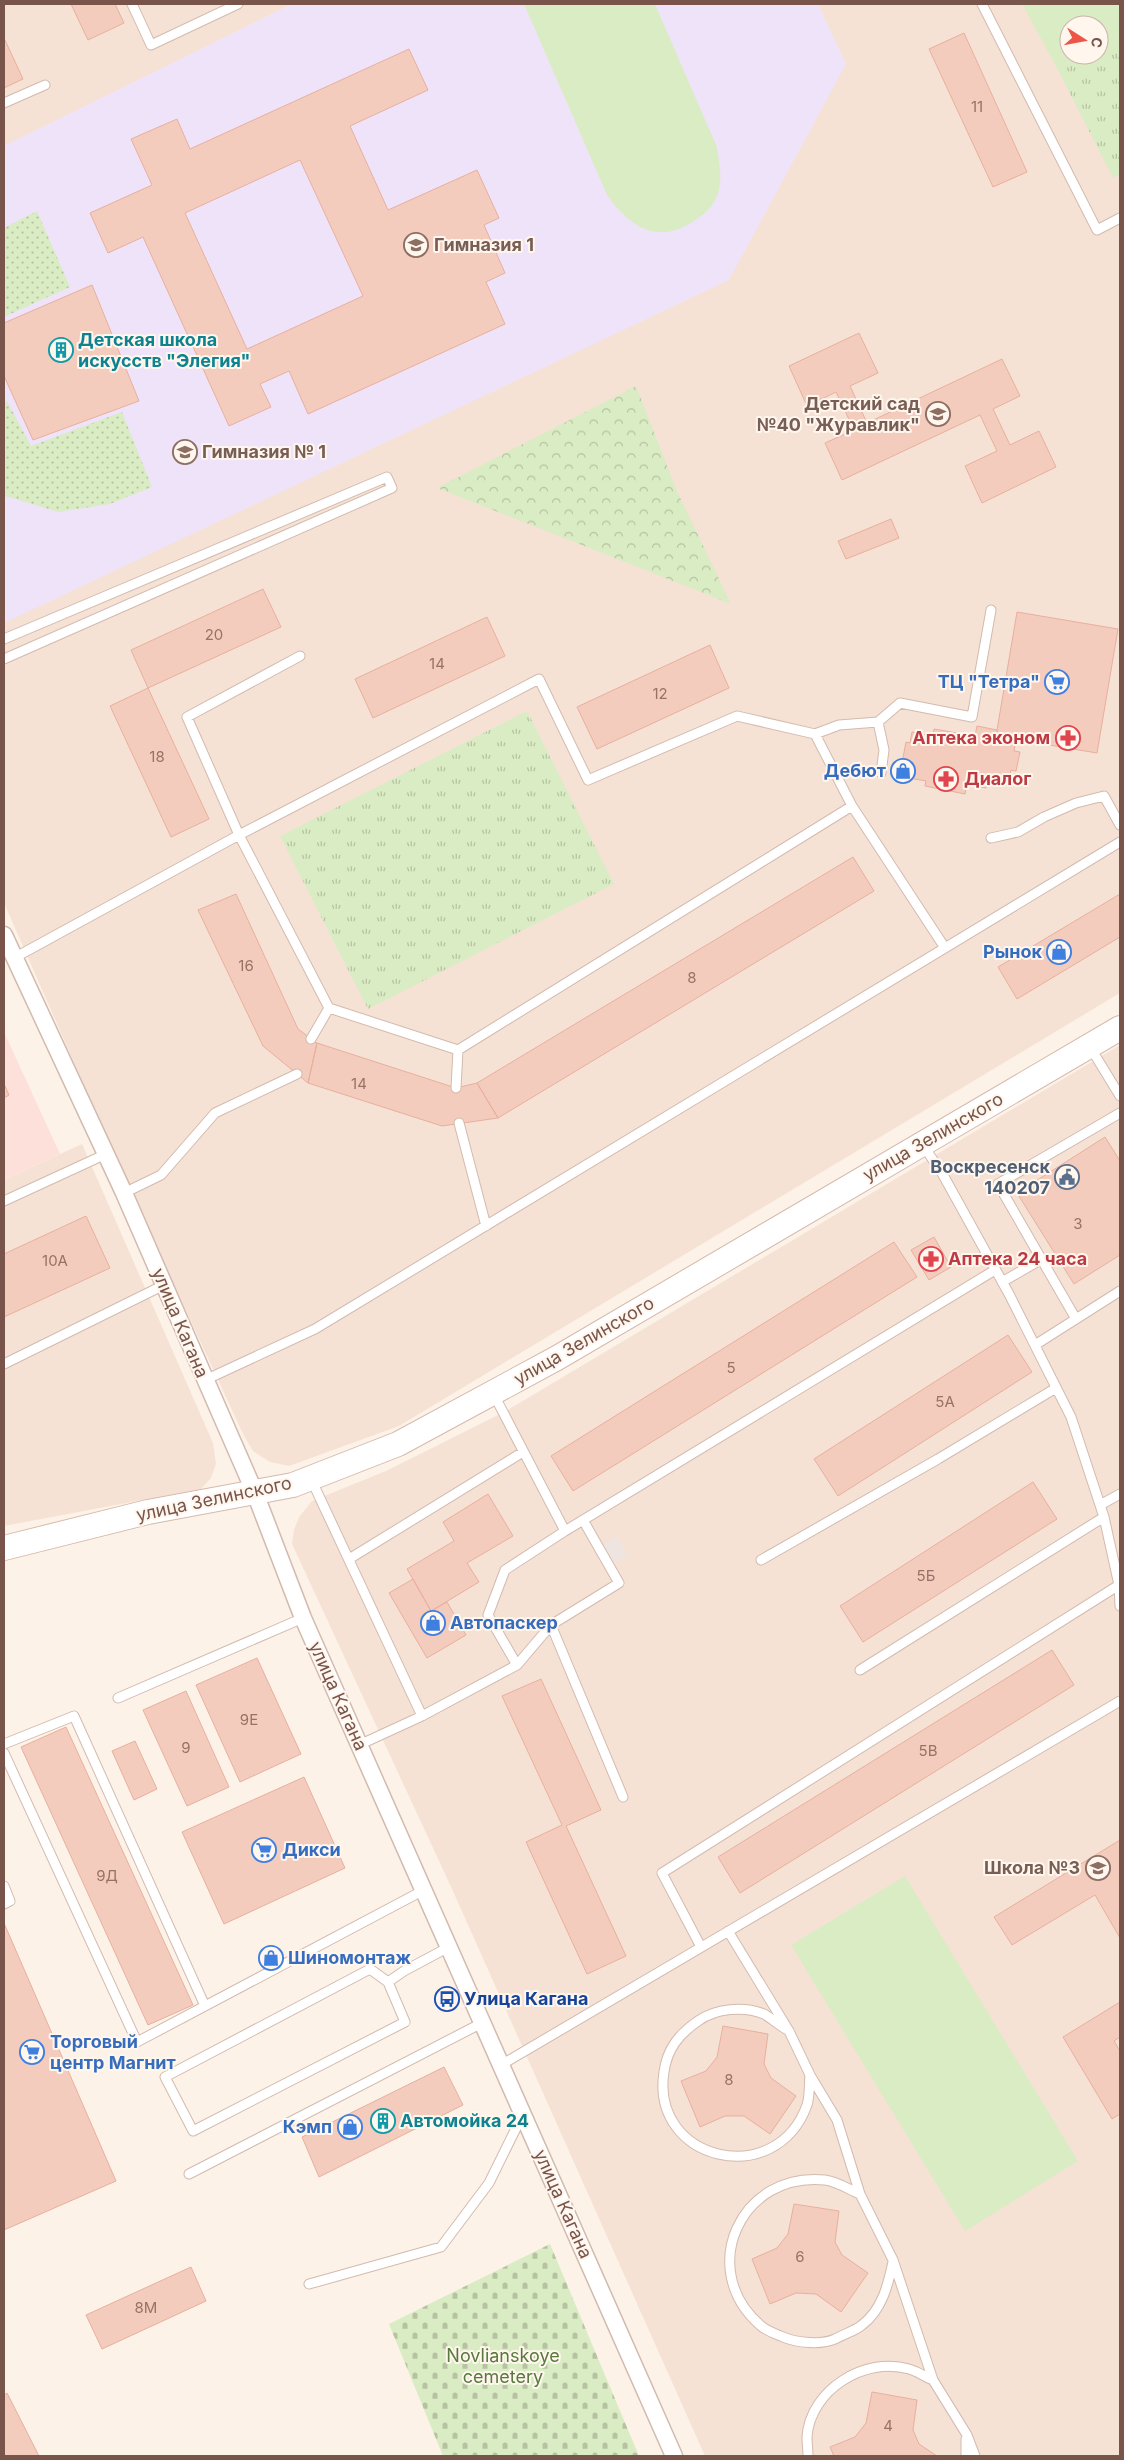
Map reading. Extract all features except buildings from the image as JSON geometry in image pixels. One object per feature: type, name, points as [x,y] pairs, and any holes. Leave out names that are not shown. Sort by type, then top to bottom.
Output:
[{"type":"street","name":"улица Кагана","points":[[4,936],[124,1192],[256,1493],[303,1618],[674,2456]]},
{"type":"street","name":"улица Зелинского","points":[[4,1548],[148,1512],[293,1485],[398,1444],[557,1358],[1120,1028]]},
{"type":"lane","points":[[132,4],[151,45],[238,4]]},
{"type":"lane","points":[[982,4],[1097,230],[1120,218]]},
{"type":"lane","points":[[4,103],[45,85]]},
{"type":"lane","points":[[4,639],[387,477],[392,488],[4,659]]},
{"type":"lane","points":[[14,958],[240,835],[539,679],[588,780],[737,716],[815,734],[839,725],[878,722],[900,704],[972,717],[991,610]]},
{"type":"lane","points":[[300,656],[187,717],[240,835],[329,1008],[458,1050],[852,806]]},
{"type":"lane","points":[[878,722],[884,750],[881,773]]},
{"type":"lane","points":[[815,734],[852,806],[945,948]]},
{"type":"lane","points":[[991,838],[1018,832],[1044,817],[1076,803],[1104,796],[1120,825]]},
{"type":"lane","points":[[205,1380],[315,1328],[1120,842]]},
{"type":"lane","points":[[311,1039],[329,1008]]},
{"type":"lane","points":[[1089,1046],[1120,1096]]},
{"type":"lane","points":[[456,1088],[458,1050]]},
{"type":"lane","points":[[124,1192],[161,1175],[215,1113],[296,1074]]},
{"type":"lane","points":[[1076,1319],[998,1184],[1120,1113]]},
{"type":"lane","points":[[459,1123],[486,1226]]},
{"type":"lane","points":[[922,1144],[942,1173],[1002,1282],[1071,1418],[1104,1517],[1119,1585],[1120,1606]]},
{"type":"lane","points":[[4,1201],[106,1154]]},
{"type":"lane","points":[[1002,1282],[1042,1259]]},
{"type":"lane","points":[[517,1665],[488,1615],[505,1570],[565,1531],[995,1270]]},
{"type":"lane","points":[[4,1364],[164,1285]]},
{"type":"lane","points":[[1035,1345],[1120,1291]]},
{"type":"lane","points":[[761,1560],[930,1464],[1056,1388]]},
{"type":"lane","points":[[492,1393],[565,1531]]},
{"type":"lane","points":[[349,1559],[523,1452]]},
{"type":"lane","points":[[310,1477],[422,1716]]},
{"type":"lane","points":[[1100,1506],[1120,1494]]},
{"type":"lane","points":[[860,1670],[1104,1517]]},
{"type":"lane","points":[[359,1745],[422,1716],[517,1665],[551,1625],[619,1583],[583,1520]]},
{"type":"lane","points":[[701,1947],[662,1873],[1119,1585]]},
{"type":"lane","points":[[118,1698],[303,1618]]},
{"type":"lane","points":[[551,1625],[622,1797]]},
{"type":"lane","points":[[501,2065],[1120,1701]]},
{"type":"lane","points":[[4,1744],[74,1716],[205,2006]]},
{"type":"lane","points":[[4,1753],[137,2042],[424,1890]]},
{"type":"lane","points":[[4,1886],[10,1901],[4,1904]]},
{"type":"lane","points":[[728,1931],[789,2031],[810,2075],[837,2120],[860,2194],[893,2260],[933,2380],[966,2436],[975,2456]]},
{"type":"lane","points":[[388,1982],[404,1971],[449,1947]]},
{"type":"lane","points":[[370,1969],[388,1982],[405,2022],[193,2131],[165,2077],[370,1969]]},
{"type":"lane","points":[[789,2031],[764,2014],[735,2009],[706,2015],[682,2032],[666,2058],[662,2087],[669,2116],[686,2139],[712,2154],[742,2158],[770,2149],[793,2130],[807,2104],[810,2075]]},
{"type":"lane","points":[[189,2174],[482,2023]]},
{"type":"lane","points":[[309,2284],[440,2247],[489,2183],[523,2114]]},
{"type":"lane","points":[[860,2194],[827,2180],[790,2181],[758,2198],[736,2227],[728,2263],[737,2298],[760,2326],[794,2342],[830,2341],[863,2325],[885,2296],[893,2260]]},
{"type":"lane","points":[[808,2456],[807,2436],[816,2410],[832,2388],[855,2373],[881,2366],[908,2369],[933,2380]]},
{"type":"lane","points":[[966,2436],[966,2456]]},
{"type":"shaded area","points":[[4,4],[1120,4],[1120,993],[399,1426],[289,1466],[270,1462],[253,1451],[243,1434],[121,1170],[4,903]]},
{"type":"shaded area","name":"Гимназия № 1","points":[[292,4],[818,4],[846,64],[729,280],[4,623],[4,146]]},
{"type":"shaded area","points":[[4,1032],[60,1154],[4,1180]]},
{"type":"shaded area","points":[[1120,1045],[1120,2456],[705,2456],[452,1889],[292,1544],[294,1530],[299,1517],[312,1501],[386,1471],[506,1411]]},
{"type":"shaded area","points":[[82,1144],[213,1443],[216,1464],[211,1478],[201,1489],[4,1526],[4,1180]]},
{"type":"shaded area","points":[[616,1536],[628,1553],[615,1563],[602,1546]]},
{"type":"green space","points":[[524,4],[655,4],[717,147],[720,181],[718,193],[712,206],[694,221],[668,232],[656,232],[645,229],[625,216],[607,195]]},
{"type":"green space","points":[[1022,4],[1120,4],[1120,35],[1109,41],[1109,15],[1059,15],[1059,65],[1063,65],[1057,68]]},
{"type":"green space","points":[[1120,35],[1120,174],[1113,178],[1057,68],[1063,65],[1109,65],[1109,41]]},
{"type":"green space","points":[[37,211],[70,287],[4,317],[4,228]]},
{"type":"green space","points":[[636,386],[677,491],[731,604],[437,488]]},
{"type":"green space","points":[[7,401],[31,446],[122,412],[152,487],[110,504],[58,512],[4,495],[4,402]]},
{"type":"green space","points":[[527,711],[614,884],[368,1009],[280,836]]},
{"type":"green space","points":[[905,1876],[1078,2161],[965,2231],[791,1945]]},
{"type":"green space","name":"Novlianskoye cemetery","points":[[550,2244],[639,2456],[443,2456],[389,2324]]},
{"type":"place","name":"Гимназия 1","points":[[416,245]]},
{"type":"place","name":"Детская школа искусств \"Элегия\"","points":[[61,350]]},
{"type":"place","name":"Детский сад №40 \"Журавлик\"","points":[[938,414]]},
{"type":"place","name":"Гимназия № 1","points":[[185,452]]},
{"type":"place","name":"ТЦ \"Тетра\"","points":[[1057,682]]},
{"type":"place","name":"Аптека эконом","points":[[1068,738]]},
{"type":"place","name":"Дебют","points":[[903,771]]},
{"type":"place","name":"Диалог","points":[[946,779]]},
{"type":"place","name":"Рынок","points":[[1059,952]]},
{"type":"place","name":"Воскресенск 140207","points":[[1067,1177]]},
{"type":"place","name":"Аптека 24 часа","points":[[931,1259]]},
{"type":"place","name":"Автопаскер","points":[[433,1623]]},
{"type":"place","name":"Дикси","points":[[264,1850]]},
{"type":"place","name":"Школа №3","points":[[1098,1868]]},
{"type":"place","name":"Шиномонтаж","points":[[271,1958]]},
{"type":"place","name":"Улица Кагана","points":[[447,1999]]},
{"type":"place","name":"Торговый центр Магнит","points":[[32,2052]]},
{"type":"place","name":"Автомойка 24","points":[[383,2121]]},
{"type":"place","name":"Кэмп","points":[[350,2127]]}]
